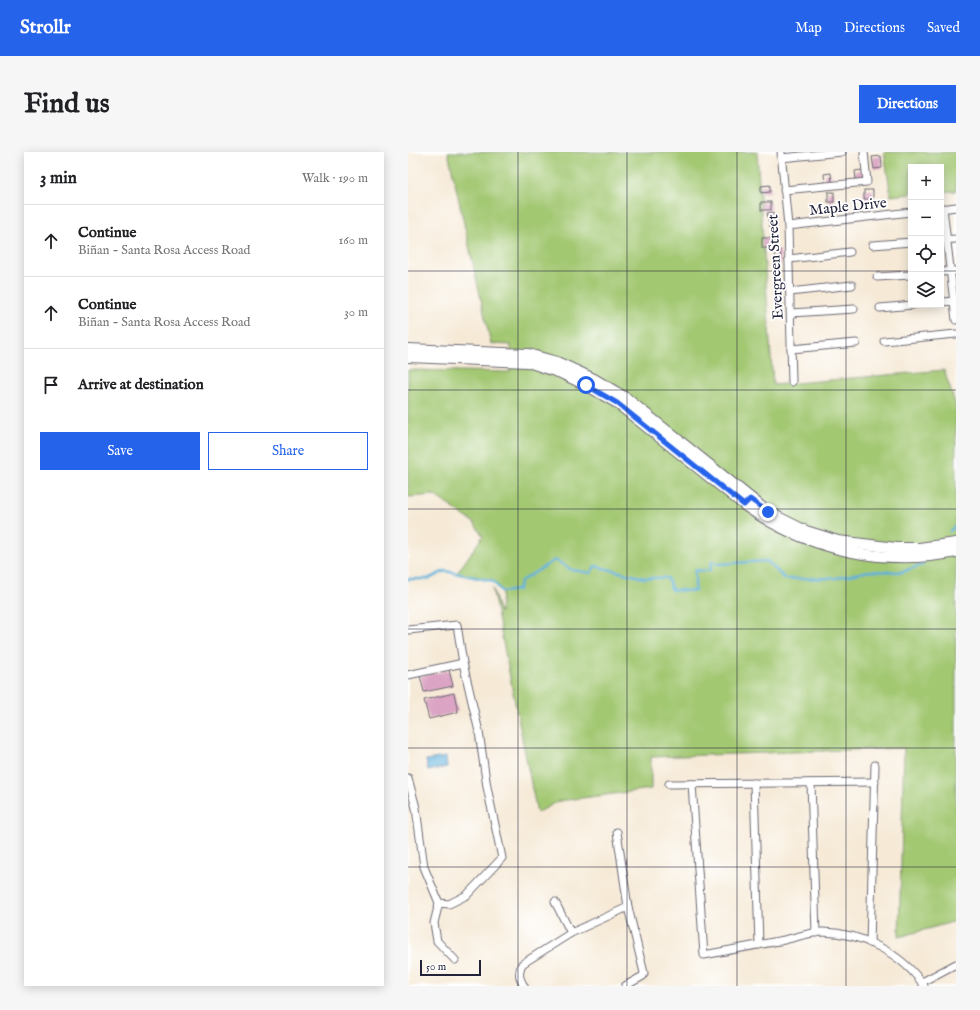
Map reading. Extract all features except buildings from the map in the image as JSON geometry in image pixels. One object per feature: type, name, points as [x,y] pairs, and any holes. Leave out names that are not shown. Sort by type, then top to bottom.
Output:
[{"type":"main road","points":[[408,349],[528,358],[557,362],[594,379],[626,398],[765,519],[800,537],[841,550],[874,556],[896,558],[928,557],[956,552]]},
{"type":"main road","points":[[408,357],[528,358]]},
{"type":"main road","points":[[747,502],[806,531],[838,541],[896,548],[919,548],[956,543]]},
{"type":"street","points":[[781,155],[842,152]]},
{"type":"street","points":[[784,190],[867,182],[864,152]]},
{"type":"street","name":"Evergreen Street","points":[[781,155],[788,226],[792,382]]},
{"type":"street","points":[[944,209],[956,207]]},
{"type":"street","name":"Maple Drive","points":[[788,226],[908,212]]},
{"type":"street","points":[[956,239],[944,240],[953,271],[956,320]]},
{"type":"street","points":[[874,245],[908,242]]},
{"type":"street","points":[[789,258],[850,252]]},
{"type":"street","points":[[877,277],[908,274]]},
{"type":"street","points":[[790,292],[852,285]]},
{"type":"street","points":[[944,302],[955,301]]},
{"type":"street","points":[[880,308],[908,305]]},
{"type":"street","points":[[791,313],[854,309]]},
{"type":"street","points":[[884,340],[956,334]]},
{"type":"street","points":[[791,350],[856,343]]},
{"type":"street","points":[[408,630],[457,624],[463,664],[476,717],[487,786],[502,858],[467,895],[449,904],[439,903]]},
{"type":"street","points":[[408,675],[463,664]]},
{"type":"street","points":[[870,943],[875,765]]},
{"type":"street","points":[[408,778],[416,808],[424,867],[439,903],[434,923],[437,941],[455,960]]},
{"type":"street","points":[[669,784],[875,782]]},
{"type":"street","points":[[754,783],[759,945]]},
{"type":"street","points":[[811,783],[816,933]]},
{"type":"street","points":[[692,784],[704,955],[822,932],[848,935],[865,940],[910,968],[923,984],[956,964]]},
{"type":"street","points":[[617,832],[628,907],[644,973],[643,976],[625,986]]},
{"type":"street","points":[[555,902],[571,933]]},
{"type":"street","points":[[524,986],[520,979],[519,971],[522,964],[571,933],[628,907]]},
{"type":"green space","points":[[448,152],[757,152],[773,385],[944,370],[956,406],[956,921],[899,937],[904,748],[651,757],[651,789],[559,801],[537,813],[492,587],[500,613],[502,592],[493,581],[457,573],[483,536],[473,522],[434,495],[408,497],[408,370],[510,372],[511,345],[491,344]]},
{"type":"green space","points":[[884,152],[956,152],[956,191],[944,192],[944,164],[908,164],[908,194],[891,196]]},
{"type":"water","points":[[446,757],[447,767],[428,771],[426,760]]},
{"type":"waterway","points":[[950,531],[956,525]]},
{"type":"waterway","points":[[408,579],[428,579],[445,571],[493,581],[502,592],[518,590],[521,581],[555,560],[572,570],[591,573],[595,566],[644,578],[667,578],[672,590],[695,591],[695,570],[710,571],[712,561],[718,564],[767,561],[785,579],[836,578],[869,571],[902,572],[924,564]]},
{"type":"route","points":[[586,385],[617,403],[744,505],[750,499],[768,512]]}]
